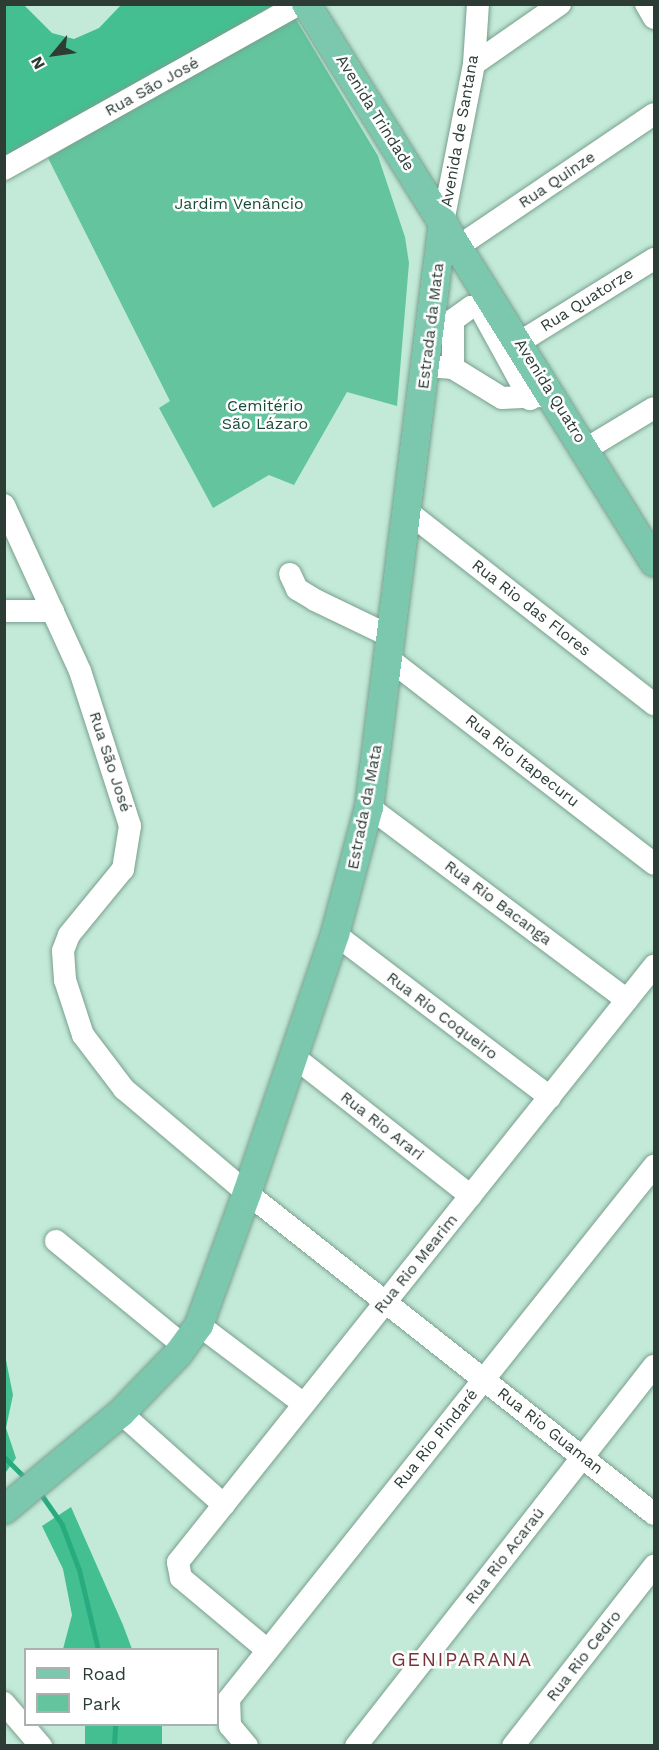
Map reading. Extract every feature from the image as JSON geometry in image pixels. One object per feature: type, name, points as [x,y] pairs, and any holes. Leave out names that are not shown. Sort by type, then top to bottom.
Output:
[{"type":"main road","name":"Avenida Trindade","points":[[306,4],[443,222]]},
{"type":"main road","name":"Avenida Quatro","points":[[443,222],[519,342],[540,396],[586,449],[652,554]]},
{"type":"main road","name":"Estrada da Mata","points":[[11,1504],[121,1413],[192,1335],[247,1193],[335,934],[369,807],[408,512],[440,368],[443,222]]},
{"type":"street","name":"Rua São José","points":[[4,169],[299,4]]},
{"type":"street","name":"Avenida de Santana","points":[[443,222],[474,64],[478,4]]},
{"type":"street","points":[[474,64],[560,4]]},
{"type":"street","points":[[646,4],[654,18]]},
{"type":"street","name":"Rua Quinze","points":[[459,246],[654,114]]},
{"type":"street","name":"Rua Quatorze","points":[[519,342],[654,259]]},
{"type":"street","points":[[471,307],[480,308],[540,396],[502,398],[440,368],[453,320],[471,307]]},
{"type":"street","points":[[586,449],[654,408]]},
{"type":"street","name":"Rua São José","points":[[4,505],[53,611],[124,795],[131,843],[123,869],[69,935],[63,951],[74,1010],[83,1035],[124,1089],[247,1193]]},
{"type":"street","name":"Rua Rio das Flores","points":[[408,512],[654,704]]},
{"type":"street","name":"Rua Rio Itapecuru","points":[[290,574],[297,589],[391,648],[654,864]]},
{"type":"street","points":[[4,611],[53,611]]},
{"type":"street","name":"Rua Rio Bacanga","points":[[369,807],[627,1000]]},
{"type":"street","name":"Rua Rio Coqueiro","points":[[335,934],[550,1097]]},
{"type":"street","name":"Rua Rio Mearim","points":[[266,1649],[181,1578],[178,1562],[654,966]]},
{"type":"street","name":"Rua Rio Arari","points":[[293,1056],[471,1196]]},
{"type":"street","name":"Rua Rio Pindaré","points":[[247,1746],[226,1716],[229,1699],[266,1649],[654,1166]]},
{"type":"street","name":"Rua Rio Guaman","points":[[247,1193],[654,1514]]},
{"type":"street","points":[[56,1241],[192,1335],[304,1404]]},
{"type":"street","name":"Rua Rio Acaraú","points":[[356,1746],[654,1366]]},
{"type":"street","points":[[121,1413],[224,1505]]},
{"type":"street","name":"Rua Rio Cedro","points":[[513,1746],[654,1566]]},
{"type":"street","points":[[4,1703],[41,1746]]},
{"type":"green space","points":[[5,5],[24,5],[52,33],[74,39],[99,28],[121,5],[274,5],[5,158]]},
{"type":"green space","name":"Jardim Venâncio","points":[[294,16],[378,156],[405,237],[409,263],[397,406],[347,392],[294,485],[269,475],[213,508],[159,408],[170,401],[48,158]]},
{"type":"green space","points":[[4,1350],[13,1395],[6,1428],[16,1458],[6,1472]]},
{"type":"green space","points":[[71,1507],[132,1648],[63,1648],[72,1615],[63,1569],[42,1526]]},
{"type":"green space","points":[[85,1726],[162,1726],[162,1745],[85,1745]]},
{"type":"waterway","points":[[4,1457],[27,1480]]},
{"type":"waterway","points":[[40,1493],[62,1525],[79,1570],[98,1648]]},
{"type":"waterway","points":[[114,1746],[115,1726]]},
{"type":"district","name":"GENIPARANA","points":[[462,1659]]},
{"type":"park label","name":"Cemitério São Lázaro","points":[[265,415]]}]
